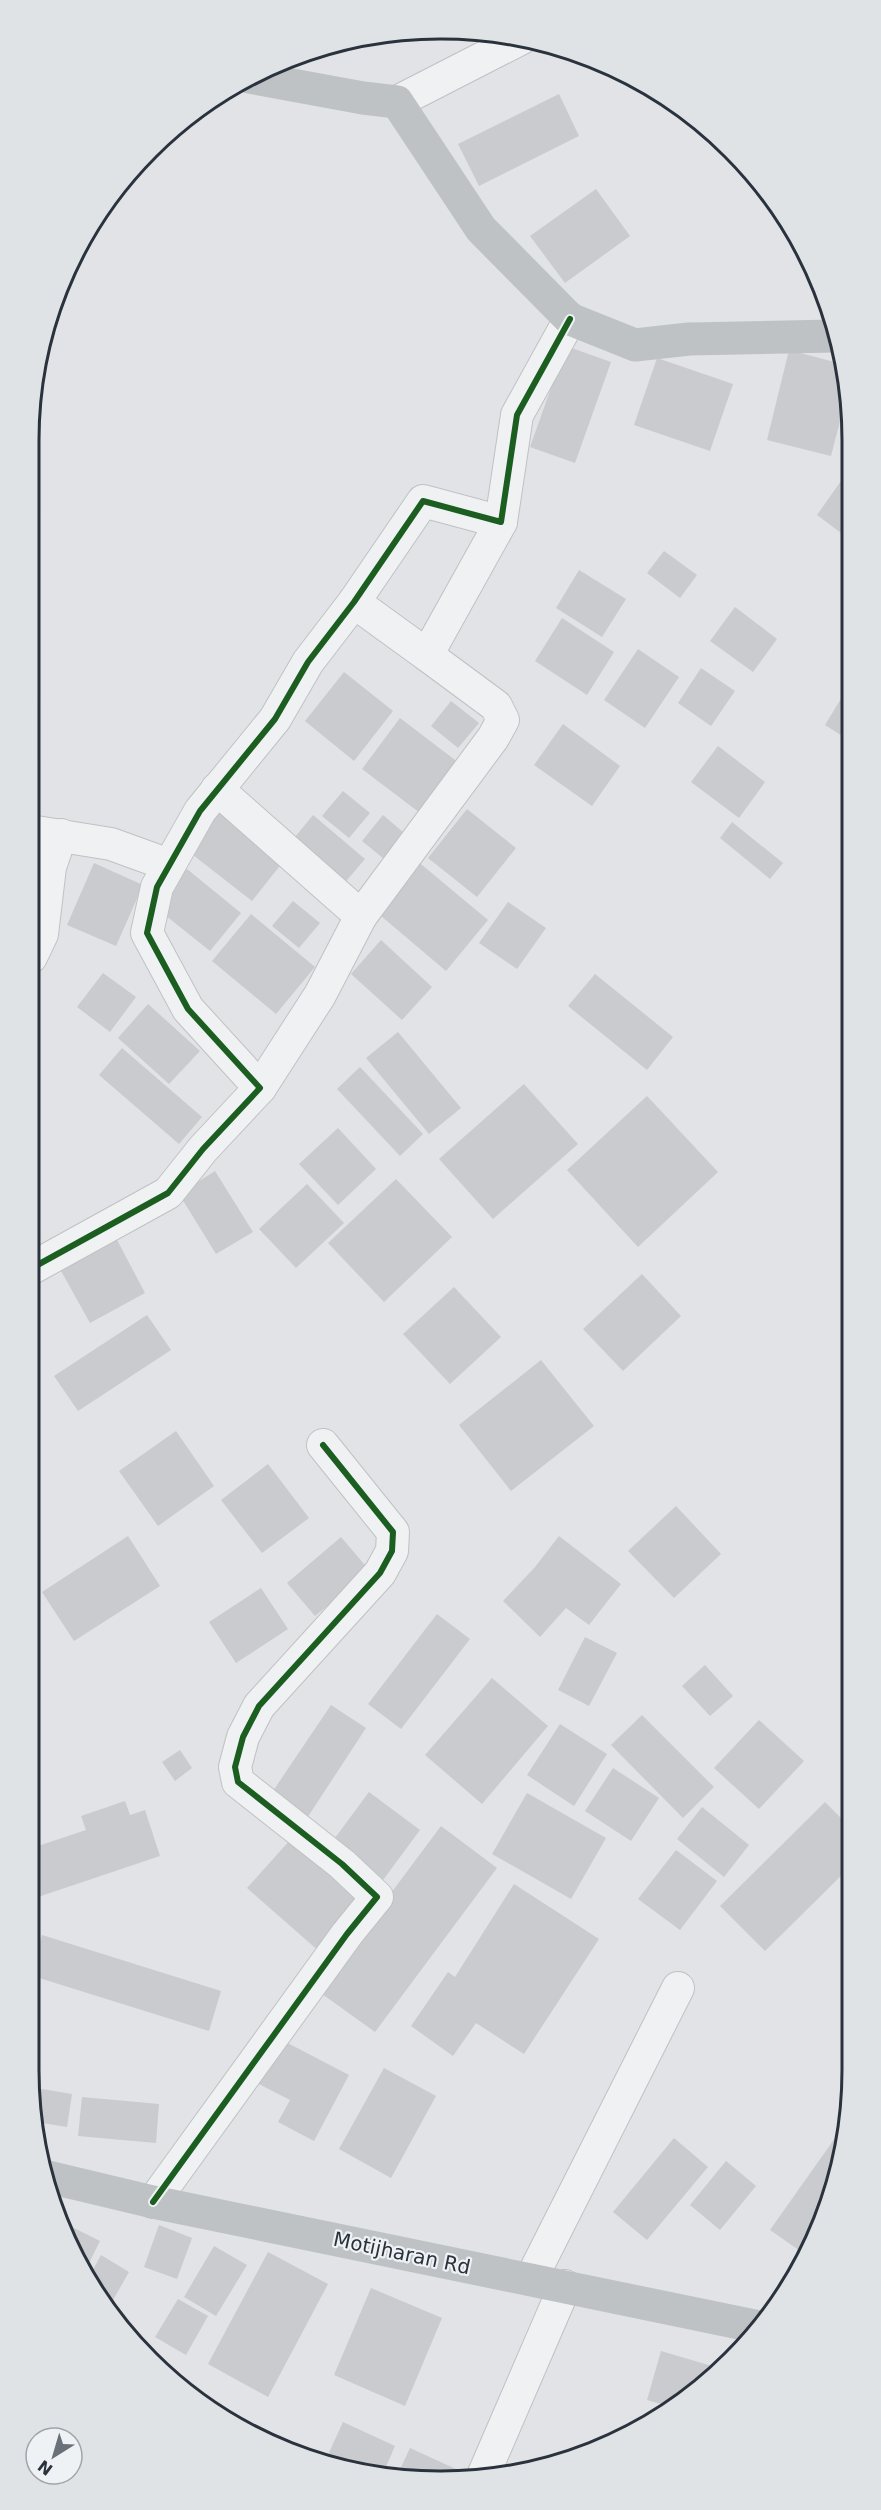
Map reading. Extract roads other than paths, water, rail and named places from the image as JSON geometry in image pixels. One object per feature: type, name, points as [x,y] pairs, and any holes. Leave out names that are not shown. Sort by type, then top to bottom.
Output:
[{"type":"main road","points":[[264,80],[397,102],[481,229],[570,319],[635,345],[689,339],[828,336]]},
{"type":"main road","name":"Motijharan Rd","points":[[54,2178],[153,2202],[565,2286],[747,2328]]},
{"type":"street","points":[[397,102],[508,45]]},
{"type":"street","points":[[427,655],[501,522],[517,415],[570,319]]},
{"type":"street","points":[[260,1088],[188,1009],[147,933],[157,887],[200,811],[275,719],[309,662],[354,602],[423,501],[501,522]]},
{"type":"street","points":[[39,1264],[168,1193],[203,1149],[260,1088],[320,995],[361,916],[493,738],[503,720],[496,706],[354,602]]},
{"type":"street","points":[[217,789],[361,916]]},
{"type":"street","points":[[39,832],[111,844],[170,865]]},
{"type":"street","points":[[39,940],[42,934],[50,867],[61,835]]},
{"type":"street","points":[[153,2202],[347,1934],[377,1898],[342,1864],[238,1782],[235,1767],[243,1737],[259,1706],[380,1573],[392,1551],[393,1532],[323,1445]]},
{"type":"street","points":[[531,2279],[678,1988]]},
{"type":"street","points":[[486,2469],[565,2286]]}]
